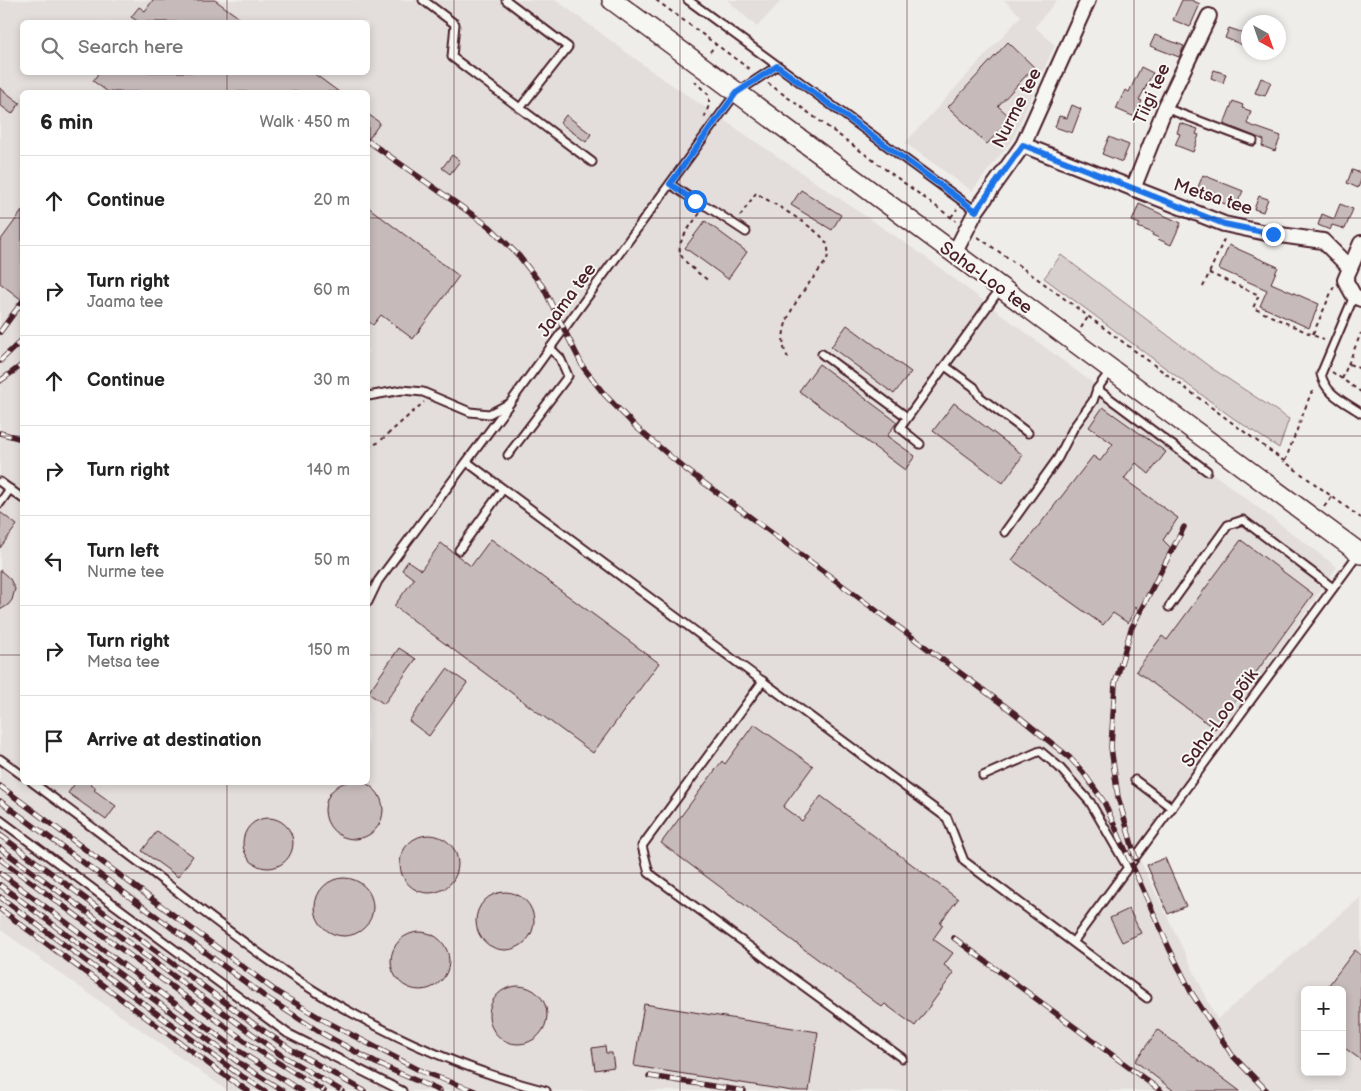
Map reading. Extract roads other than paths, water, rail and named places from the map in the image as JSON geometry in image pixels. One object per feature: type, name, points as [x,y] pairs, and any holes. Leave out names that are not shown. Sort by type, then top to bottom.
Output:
[{"type":"main road","name":"Saha-Loo tee","points":[[612,0],[1360,553]]},
{"type":"street","name":"Nurme tee","points":[[954,254],[976,211],[1023,145],[1088,0]]},
{"type":"street","name":"Tiigi tee","points":[[1133,189],[1165,108],[1210,16]]},
{"type":"street","name":"Metsa tee","points":[[1023,145],[1224,224],[1266,233],[1323,241],[1348,274],[1357,297]]},
{"type":"street","points":[[1348,274],[1361,243]]},
{"type":"lane","points":[[423,0],[455,24],[452,57],[592,162]]},
{"type":"lane","points":[[506,0],[568,47],[520,108]]},
{"type":"lane","points":[[688,0],[976,211]]},
{"type":"lane","points":[[736,93],[777,66]]},
{"type":"lane","name":"Jaama tee","points":[[370,396],[402,390],[423,392],[470,412],[489,414],[510,403],[736,93]]},
{"type":"lane","points":[[1165,108],[1253,141]]},
{"type":"lane","points":[[670,184],[746,232]]},
{"type":"lane","points":[[920,444],[900,428],[1000,288]]},
{"type":"lane","points":[[1357,297],[1333,344],[1321,374],[1323,384],[1329,392],[1361,413]]},
{"type":"lane","points":[[508,455],[568,376],[560,358],[550,348]]},
{"type":"lane","points":[[822,354],[908,417]]},
{"type":"lane","points":[[945,366],[974,387],[980,397],[1028,433]]},
{"type":"lane","points":[[1005,532],[1058,458],[1074,427],[1112,370]]},
{"type":"lane","points":[[1098,389],[1207,471]]},
{"type":"lane","points":[[370,598],[378,581],[510,403]]},
{"type":"lane","points":[[467,462],[947,818],[964,861],[1147,998]]},
{"type":"lane","points":[[0,482],[20,496]]},
{"type":"lane","points":[[0,503],[10,489]]},
{"type":"lane","points":[[459,550],[503,489]]},
{"type":"lane","points":[[1169,607],[1228,525],[1243,520],[1334,588]]},
{"type":"lane","name":"Saha-Loo põik","points":[[1073,942],[1360,553]]},
{"type":"lane","points":[[763,681],[642,846],[649,873],[902,1058]]},
{"type":"lane","points":[[983,776],[1040,751],[1059,767],[1090,802],[1128,868]]},
{"type":"lane","points":[[0,759],[20,774]]},
{"type":"lane","points":[[1135,780],[1172,808]]},
{"type":"lane","points":[[36,785],[222,926],[275,964],[352,1013],[432,1052],[490,1074],[546,1091]]},
{"type":"lane","points":[[0,820],[287,1033],[402,1091]]},
{"type":"railway","points":[[370,142],[490,227],[519,256],[543,287],[583,367],[604,394],[637,428],[684,468],[1013,712],[1070,758],[1083,772],[1104,802],[1169,948],[1191,992],[1232,1055],[1267,1091]]},
{"type":"railway","points":[[0,332],[20,305]]},
{"type":"railway","points":[[0,361],[20,342]]},
{"type":"railway","points":[[0,381],[20,366]]},
{"type":"railway","points":[[0,433],[20,438]]},
{"type":"railway","points":[[1136,859],[1118,797],[1111,747],[1115,684],[1131,629],[1184,527]]},
{"type":"railway","points":[[0,786],[277,992],[327,1022],[423,1072],[475,1091]]},
{"type":"railway","points":[[0,801],[264,996],[318,1031],[376,1063],[440,1091]]},
{"type":"railway","points":[[0,835],[254,1024],[292,1050],[364,1091]]},
{"type":"railway","points":[[0,848],[281,1055],[342,1091]]},
{"type":"railway","points":[[0,859],[253,1047],[324,1091]]},
{"type":"railway","points":[[0,873],[236,1049],[301,1091]]},
{"type":"railway","points":[[0,885],[242,1065],[283,1091]]},
{"type":"railway","points":[[0,897],[237,1073],[265,1091]]},
{"type":"railway","points":[[0,909],[248,1091]]},
{"type":"railway","points":[[954,938],[1161,1091]]},
{"type":"railway","points":[[649,1076],[744,1091]]}]
